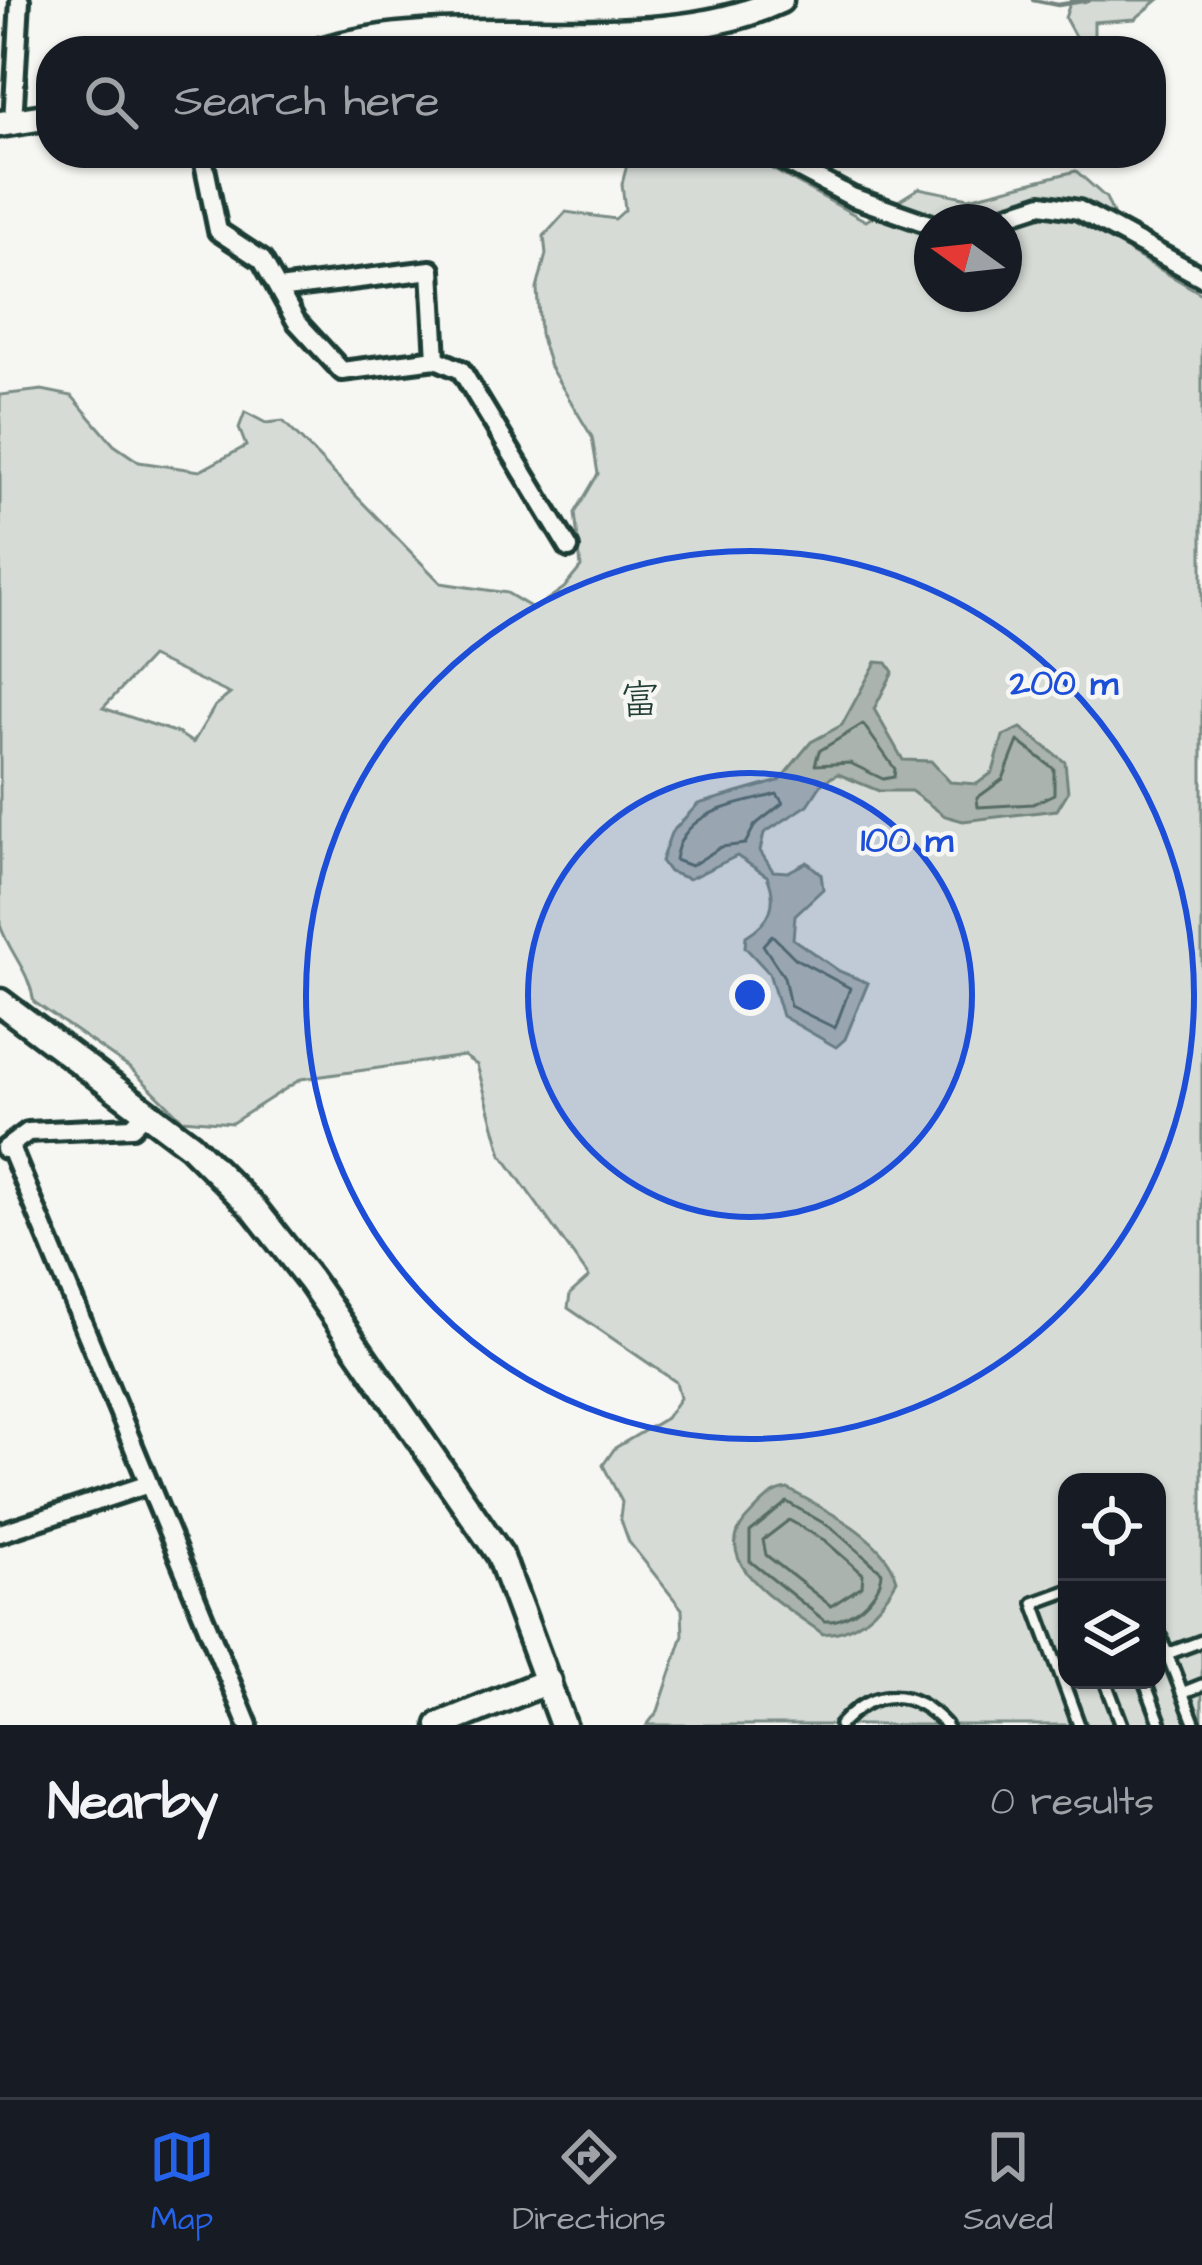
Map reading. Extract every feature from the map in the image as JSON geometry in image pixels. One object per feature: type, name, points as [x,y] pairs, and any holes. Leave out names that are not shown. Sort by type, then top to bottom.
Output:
[{"type":"street","points":[[662,36],[780,0]]},
{"type":"street","points":[[20,4],[6,123],[36,118]]},
{"type":"street","points":[[391,36],[481,29],[587,36]]},
{"type":"street","points":[[205,168],[218,231],[251,250],[296,321],[342,371],[436,358],[461,370],[569,548]]},
{"type":"street","points":[[797,168],[852,197],[914,219]]},
{"type":"street","points":[[1022,210],[1042,204],[1079,210],[1202,277]]},
{"type":"street","points":[[278,289],[431,270],[436,358]]},
{"type":"street","points":[[0,1002],[190,1145],[255,1210],[462,1495],[500,1556],[563,1725]]},
{"type":"street","points":[[147,1112],[132,1127],[28,1132],[5,1149],[248,1725]]},
{"type":"street","points":[[0,1533],[149,1484]]},
{"type":"street","points":[[440,1725],[548,1682]]},
{"type":"lane","points":[[1058,1595],[1034,1604],[1058,1669]]},
{"type":"lane","points":[[1195,1725],[1167,1654],[1202,1640]]},
{"type":"lane","points":[[1182,1693],[1202,1685]]},
{"type":"lane","points":[[1066,1689],[1079,1725]]},
{"type":"lane","points":[[1108,1689],[1122,1725]]},
{"type":"lane","points":[[1147,1689],[1161,1725]]},
{"type":"lane","points":[[840,1725],[865,1702],[898,1694],[925,1704],[946,1725]]},
{"type":"shaded area","points":[[1071,0],[1158,0],[1135,19],[1094,22],[1095,36],[1075,36],[1065,18]]},
{"type":"shaded area","points":[[626,168],[770,168],[866,221],[919,188],[969,198],[1076,171],[1106,198],[1130,252],[1202,294],[1202,1725],[647,1725],[658,1711],[683,1635],[682,1609],[629,1542],[620,1517],[622,1502],[603,1465],[615,1448],[666,1418],[680,1398],[676,1382],[568,1308],[570,1294],[589,1277],[502,1155],[477,1065],[464,1056],[301,1079],[232,1123],[182,1119],[131,1069],[34,1002],[0,925],[0,395],[42,390],[72,396],[114,445],[139,462],[200,471],[246,446],[239,428],[245,412],[266,423],[283,421],[441,583],[507,593],[534,609],[564,588],[581,567],[575,513],[598,474],[592,437],[550,367],[540,334],[537,289],[546,254],[544,236],[566,212],[615,219],[625,210],[622,184]],"holes":[[[151,657],[230,694],[215,706],[193,743],[178,733],[103,708]]]},
{"type":"water","points":[[876,662],[887,663],[893,672],[874,709],[903,760],[931,761],[950,782],[977,784],[993,772],[1003,736],[1021,728],[1065,762],[1068,792],[1057,810],[963,821],[945,816],[911,791],[879,791],[838,774],[823,782],[808,805],[764,833],[760,851],[773,871],[788,872],[807,862],[821,874],[823,889],[795,915],[793,939],[839,971],[868,983],[845,1039],[836,1047],[782,1016],[769,973],[745,947],[746,936],[770,911],[767,876],[737,856],[689,879],[669,872],[661,861],[671,833],[698,804],[779,781],[811,742],[842,725]]},
{"type":"water","points":[[788,1489],[867,1538],[891,1565],[897,1580],[883,1601],[847,1629],[823,1634],[755,1582],[736,1550],[738,1533],[750,1515],[767,1498]]},
{"type":"waterway","points":[[1033,0],[1058,5],[1089,0]]},
{"type":"district","name":"富","points":[[640,702]]}]
